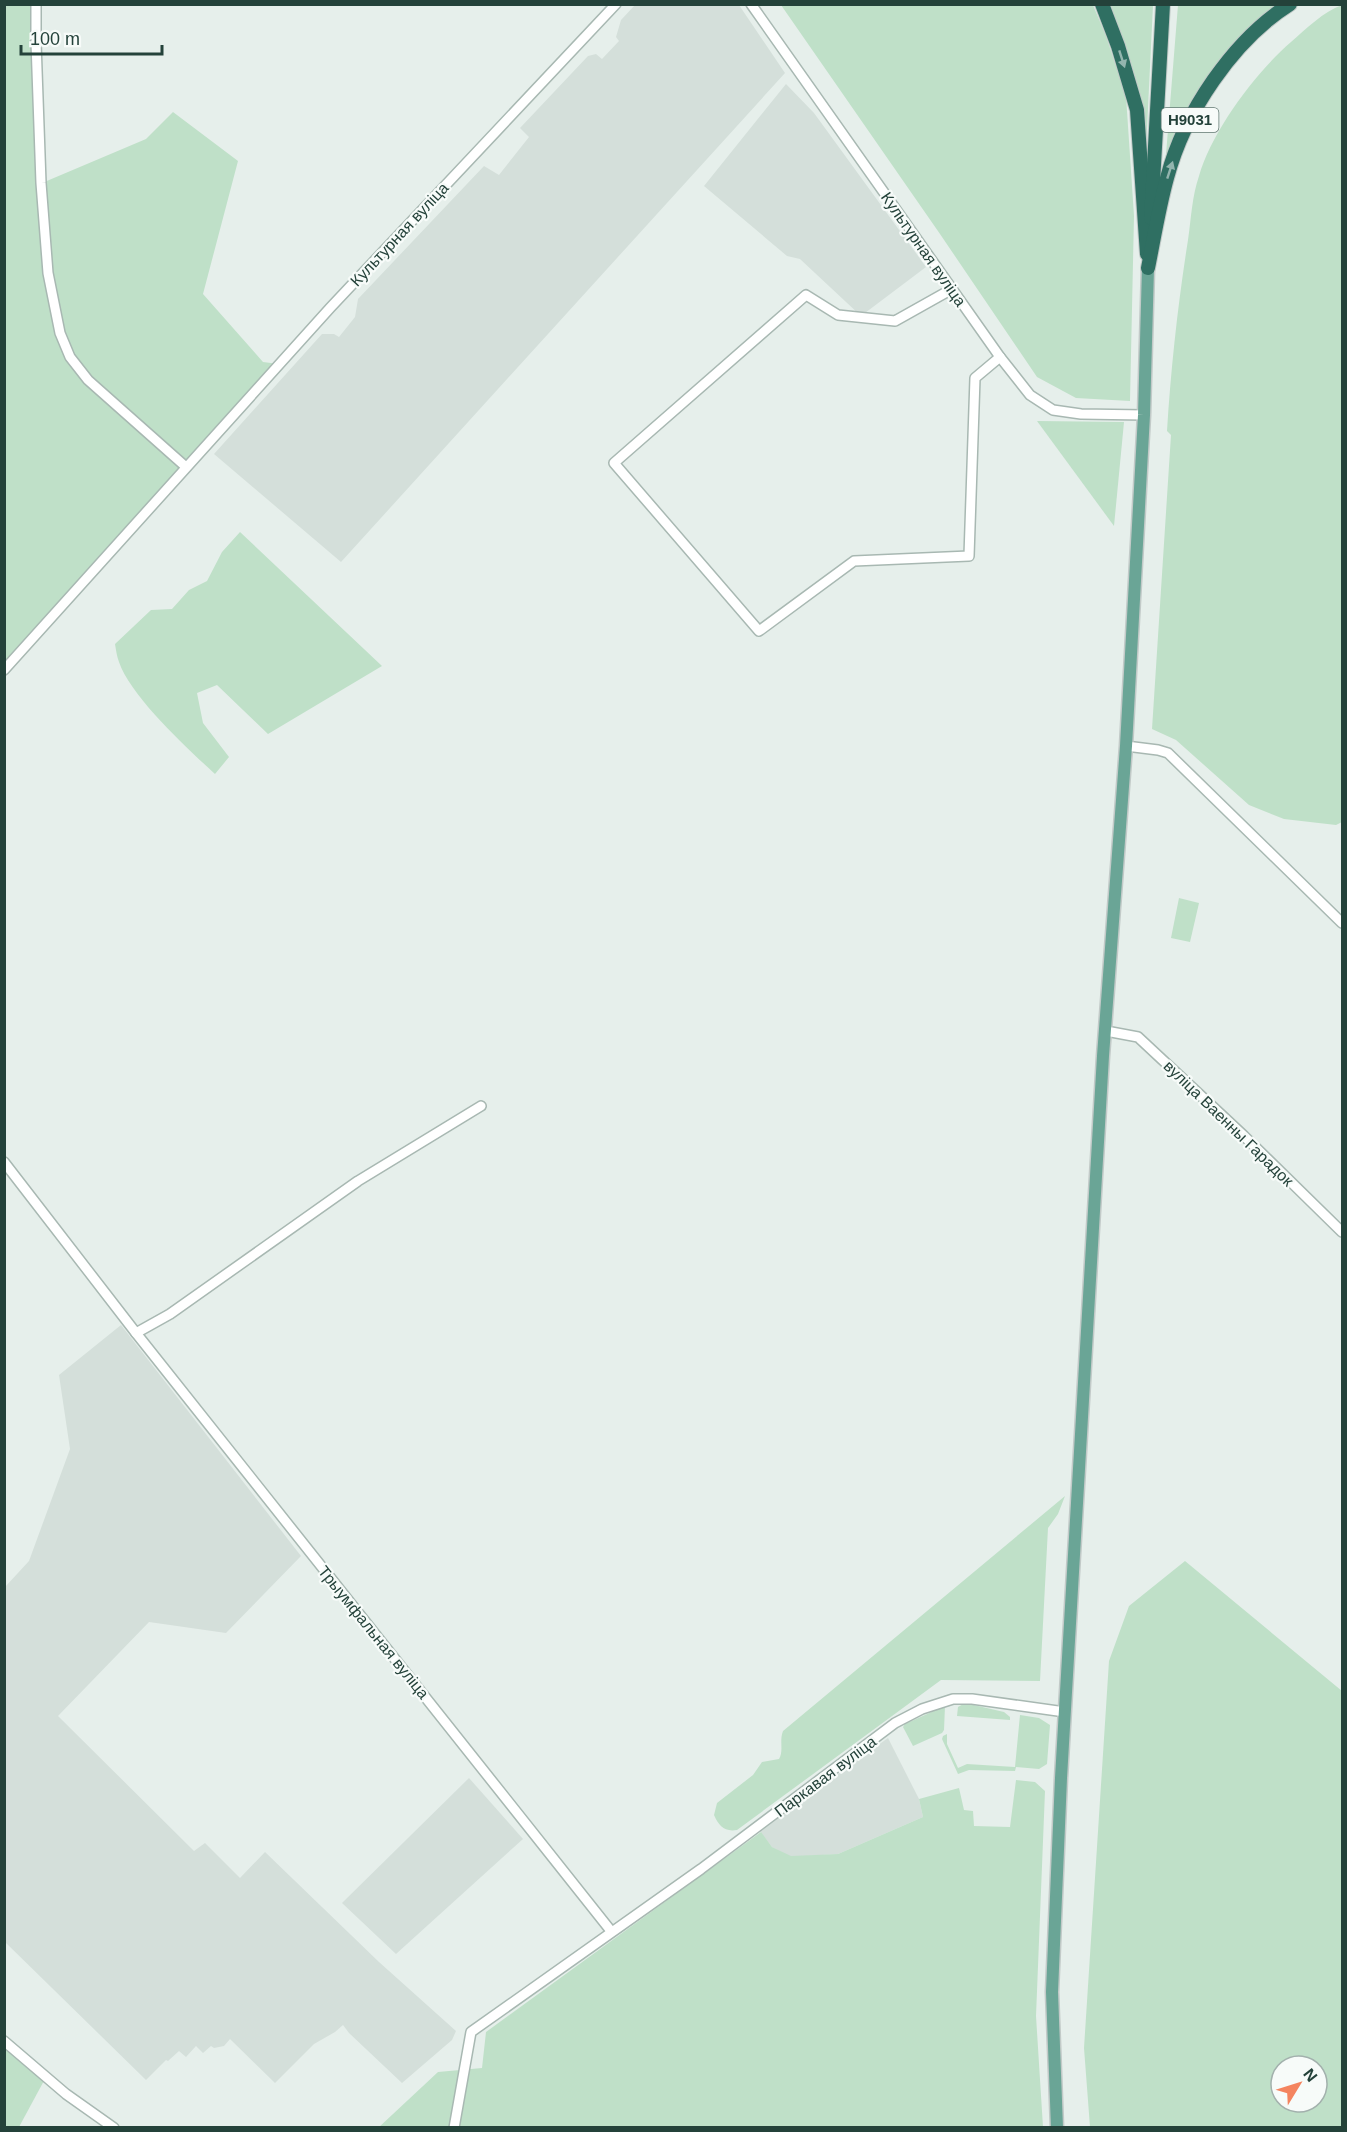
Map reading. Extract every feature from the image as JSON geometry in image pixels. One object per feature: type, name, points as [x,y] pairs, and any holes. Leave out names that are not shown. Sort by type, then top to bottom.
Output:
[{"type":"highway","name":"Н9031","points":[[1102,4],[1118,46],[1137,110],[1148,268]]},
{"type":"highway","name":"Н9031","points":[[1148,268],[1163,4]]},
{"type":"highway","name":"Н9031","points":[[1148,268],[1167,176],[1196,108],[1232,57],[1256,32],[1290,4]]},
{"type":"main road","name":"Н9031","points":[[1057,2127],[1052,1992],[1065,1712],[1106,1030],[1126,746],[1144,416],[1148,268]]},
{"type":"street","points":[[36,4],[41,183],[48,273],[60,333],[70,357],[88,380],[186,466]]},
{"type":"street","name":"Культурная вуліца","points":[[4,670],[338,300],[616,4]]},
{"type":"street","name":"Культурная вуліца","points":[[751,4],[1000,357],[1030,395],[1053,410],[1081,414],[1144,416]]},
{"type":"street","points":[[952,289],[895,321],[838,315],[806,295],[614,463],[759,631],[854,561],[969,556],[975,378],[1000,357]]},
{"type":"street","points":[[1126,746],[1168,753],[1342,923]]},
{"type":"street","name":"вуліца Ваенны Гарадок","points":[[1106,1030],[1138,1037],[1342,1232]]},
{"type":"street","points":[[136,1333],[170,1314],[358,1181],[481,1106]]},
{"type":"street","name":"Трыумфальная вуліца","points":[[4,1162],[136,1333],[612,1931]]},
{"type":"street","name":"Паркавая вуліца","points":[[454,2127],[471,2032],[701,1869],[895,1723],[922,1709],[961,1698],[1065,1712]]},
{"type":"street","points":[[4,2041],[66,2094],[114,2127]]},
{"type":"shaded area","points":[[635,5],[739,5],[785,73],[341,562],[214,454],[322,334],[334,334],[339,337],[355,317],[358,299],[484,166],[499,175],[529,137],[520,128],[588,56],[596,54],[602,59],[619,41],[616,37],[621,20]]},
{"type":"shaded area","points":[[786,84],[814,113],[926,267],[861,316],[800,259],[787,256],[704,186]]},
{"type":"shaded area","points":[[121,1325],[301,1556],[226,1633],[149,1622],[58,1716],[194,1851],[205,1843],[240,1878],[265,1852],[379,1962],[456,2031],[452,2040],[402,2083],[343,2025],[314,2044],[275,2083],[230,2039],[224,2046],[214,2048],[211,2046],[203,2053],[196,2046],[186,2057],[179,2051],[168,2061],[166,2060],[146,2080],[5,1942],[5,1587],[29,1561],[70,1449],[59,1375]]},
{"type":"shaded area","points":[[888,1738],[919,1799],[923,1817],[838,1854],[791,1857],[772,1847],[759,1830]]},
{"type":"shaded area","points":[[469,1778],[523,1839],[396,1954],[342,1903]]},
{"type":"green space","points":[[36,4],[42,183],[146,139],[173,112],[238,161],[203,294],[263,362],[279,364],[5,670],[4,5]]},
{"type":"green space","points":[[781,5],[1093,5],[1126,96],[1134,216],[1130,401],[1076,398],[1037,377]]},
{"type":"green space","points":[[1105,5],[1153,5],[1146,149]]},
{"type":"green space","points":[[1178,5],[1282,5],[1224,59],[1204,83],[1191,103],[1165,167]]},
{"type":"green space","points":[[1342,5],[1342,822],[1336,825],[1284,819],[1249,805],[1176,740],[1152,729],[1171,435],[1167,431],[1175,335],[1197,184],[1214,140],[1249,86],[1303,31],[1322,16]]},
{"type":"green space","points":[[1037,421],[1124,422],[1114,526]]},
{"type":"green space","points":[[240,532],[382,666],[268,734],[217,685],[197,693],[203,723],[229,757],[215,774],[161,721],[135,691],[119,662],[115,644],[151,610],[172,609],[189,590],[207,581],[222,552]]},
{"type":"green space","points":[[1179,898],[1199,903],[1190,942],[1171,938]]},
{"type":"green space","points":[[1065,1496],[1058,1514],[1048,1528],[1040,1681],[941,1680],[737,1830],[725,1829],[720,1825],[714,1815],[717,1803],[753,1775],[762,1762],[779,1759],[783,1731]]},
{"type":"green space","points":[[1185,1561],[1342,1691],[1342,2127],[1090,2127],[1084,2048],[1109,1661],[1129,1606]]},
{"type":"green space","points":[[965,1703],[1004,1712],[1010,1720],[957,1716],[958,1707]]},
{"type":"green space","points":[[945,1706],[942,1733],[913,1746],[903,1727],[905,1724]]},
{"type":"green space","points":[[1020,1715],[1039,1718],[1050,1725],[1047,1764],[1039,1769],[1016,1767],[1015,1771],[969,1770],[958,1774],[942,1739],[943,1736],[947,1734],[947,1744],[958,1768],[967,1764],[1015,1767]]},
{"type":"green space","points":[[1016,1780],[1035,1782],[1045,1791],[1036,2016],[1043,2127],[378,2128],[438,2072],[482,2068],[486,2032],[761,1832],[772,1847],[791,1856],[838,1854],[923,1817],[919,1799],[959,1788],[964,1810],[973,1811],[974,1826],[1010,1827]]},
{"type":"green space","points":[[4,2041],[46,2077],[19,2127],[5,2127]]}]
